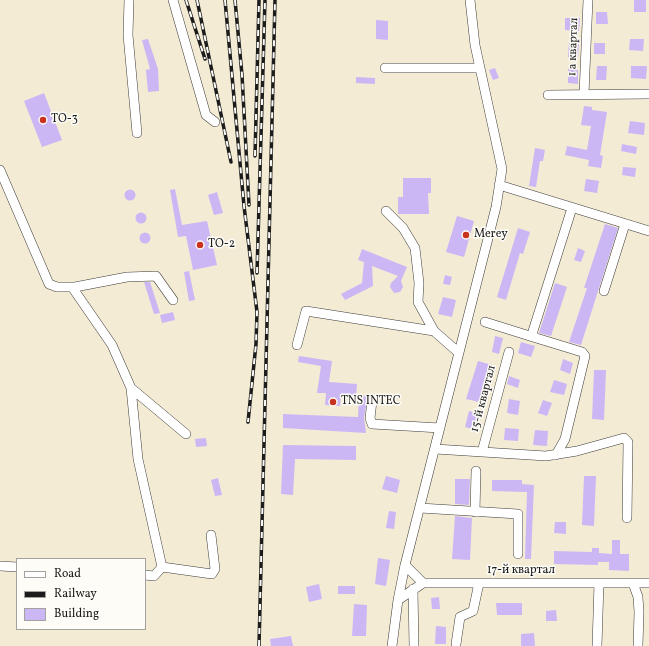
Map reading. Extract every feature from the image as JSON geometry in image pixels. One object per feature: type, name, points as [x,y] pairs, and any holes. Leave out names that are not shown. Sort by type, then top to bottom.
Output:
[{"type":"street","points":[[130,0],[128,35],[137,133]]},
{"type":"street","points":[[173,0],[206,115],[215,122]]},
{"type":"street","points":[[392,646],[398,600],[405,565],[459,353],[502,169],[494,122],[480,68],[470,0]]},
{"type":"street","name":"1 а квартал","points":[[584,94],[588,0]]},
{"type":"street","points":[[385,68],[480,68]]},
{"type":"street","points":[[548,95],[649,94]]},
{"type":"street","points":[[0,170],[49,284],[57,288],[72,287],[127,277],[156,276],[173,300]]},
{"type":"street","points":[[499,185],[649,231]]},
{"type":"street","points":[[533,337],[572,208]]},
{"type":"street","points":[[386,210],[403,228],[415,248],[419,283],[418,302],[434,331],[459,353]]},
{"type":"street","points":[[604,291],[625,224]]},
{"type":"street","points":[[72,287],[112,345],[131,388],[138,459],[162,567]]},
{"type":"street","points":[[297,345],[306,310],[434,331]]},
{"type":"street","points":[[485,322],[582,352],[585,356],[565,439],[556,454]]},
{"type":"street","name":"15-й квартал","points":[[482,452],[508,352]]},
{"type":"street","points":[[131,388],[186,434]]},
{"type":"street","points":[[372,401],[370,418],[372,424],[440,428]]},
{"type":"street","name":"15-й квартал","points":[[435,449],[546,456],[577,451],[624,438],[628,442],[627,518]]},
{"type":"street","points":[[475,512],[476,471]]},
{"type":"street","points":[[420,508],[518,514],[518,554]]},
{"type":"street","points":[[162,567],[212,574],[215,569],[211,535]]},
{"type":"street","points":[[398,600],[423,583],[405,565]]},
{"type":"street","points":[[0,566],[16,567]]},
{"type":"street","points":[[146,575],[154,576],[162,567]]},
{"type":"street","name":"17-й квартал","points":[[423,583],[649,583]]},
{"type":"street","points":[[456,644],[460,617],[473,611],[479,583]]},
{"type":"street","points":[[597,646],[599,583]]},
{"type":"street","points":[[634,583],[638,597],[639,612],[638,646]]},
{"type":"street","points":[[413,589],[414,646]]},
{"type":"building","points":[[634,0],[646,0],[646,12],[634,12]]},
{"type":"building","points":[[596,12],[607,12],[608,24],[596,24]]},
{"type":"building","points":[[565,18],[580,18],[579,31],[565,30]]},
{"type":"building","points":[[376,20],[388,21],[388,40],[376,39]]},
{"type":"building","points":[[148,39],[158,69],[159,91],[148,92],[146,70],[150,69],[142,40]]},
{"type":"building","points":[[630,39],[644,39],[643,51],[629,50]]},
{"type":"building","points":[[569,43],[579,43],[578,57],[568,57]]},
{"type":"building","points":[[594,43],[605,43],[605,54],[594,54]]},
{"type":"building","points":[[597,66],[607,66],[606,80],[596,80]]},
{"type":"building","points":[[631,66],[647,66],[646,79],[631,78]]},
{"type":"building","points":[[495,68],[499,78],[493,80],[489,70]]},
{"type":"building","points":[[568,69],[578,70],[578,84],[568,83]]},
{"type":"building","points":[[356,77],[375,78],[375,84],[356,83]]},
{"type":"building","name":"ТО-3","points":[[44,93],[62,140],[42,147],[24,101]]},
{"type":"building","points":[[584,106],[592,107],[592,110],[607,112],[600,155],[603,156],[601,168],[588,166],[589,160],[565,155],[567,146],[587,150],[591,126],[581,125]]},
{"type":"building","points":[[630,121],[645,123],[644,135],[628,133]]},
{"type":"building","points":[[622,144],[637,147],[636,154],[621,151]]},
{"type":"building","points":[[535,148],[545,150],[543,161],[540,161],[536,187],[529,186]]},
{"type":"building","points":[[623,167],[636,168],[635,177],[622,175]]},
{"type":"building","points":[[403,178],[431,178],[431,193],[428,193],[429,214],[398,214],[398,197],[403,197]]},
{"type":"building","points":[[586,179],[599,181],[597,193],[584,191]]},
{"type":"building","points":[[130,189],[134,191],[136,195],[134,199],[130,201],[126,199],[124,195],[126,191]]},
{"type":"building","name":"ТО-2","points":[[175,189],[182,225],[207,221],[217,265],[193,270],[186,236],[178,237],[170,190]]},
{"type":"building","points":[[217,192],[223,213],[214,215],[208,195]]},
{"type":"building","points":[[139,213],[143,213],[145,214],[145,222],[139,223],[136,220],[136,216]]},
{"type":"building","points":[[457,216],[474,221],[464,257],[446,252]]},
{"type":"building","points":[[605,224],[618,228],[581,345],[569,342],[587,288],[584,288]]},
{"type":"building","points":[[518,228],[530,232],[523,254],[520,253],[506,300],[497,297]]},
{"type":"building","points":[[145,232],[149,234],[151,238],[149,242],[145,244],[141,242],[139,238],[141,234]]},
{"type":"building","points":[[578,248],[585,251],[581,262],[574,260]]},
{"type":"building","points":[[362,249],[407,267],[401,281],[403,287],[400,292],[394,293],[390,287],[391,283],[398,276],[372,266],[373,286],[345,300],[341,294],[362,283],[364,262],[358,260]]},
{"type":"building","points":[[189,271],[195,300],[189,301],[184,272]]},
{"type":"building","points":[[445,275],[452,277],[450,285],[443,284]]},
{"type":"building","points":[[144,282],[150,282],[160,313],[154,314]]},
{"type":"building","points":[[555,283],[567,287],[551,336],[539,333]]},
{"type":"building","points":[[443,297],[456,300],[452,317],[438,314]]},
{"type":"building","points":[[173,312],[175,320],[162,323],[160,315]]},
{"type":"building","points":[[495,336],[503,338],[499,354],[492,352]]},
{"type":"building","points":[[521,342],[535,346],[531,357],[518,353]]},
{"type":"building","points":[[299,356],[332,361],[329,382],[357,384],[356,396],[341,395],[340,406],[325,405],[326,393],[317,393],[321,366],[298,362]]},
{"type":"building","points":[[563,359],[573,363],[570,374],[560,370]]},
{"type":"building","points":[[478,361],[492,365],[489,379],[485,378],[479,402],[466,399]]},
{"type":"building","points":[[594,370],[606,370],[604,420],[592,419]]},
{"type":"building","points":[[509,376],[520,380],[518,388],[507,384]]},
{"type":"building","points":[[554,380],[567,384],[564,395],[550,392]]},
{"type":"building","points":[[359,396],[368,396],[364,417],[366,433],[283,428],[283,414],[358,417]]},
{"type":"building","points":[[509,399],[520,401],[518,415],[507,413]]},
{"type":"building","points":[[543,400],[552,403],[547,416],[538,413]]},
{"type":"building","points":[[469,411],[480,414],[476,430],[465,427]]},
{"type":"building","points":[[505,428],[519,429],[518,441],[504,440]]},
{"type":"building","points":[[535,430],[548,431],[547,446],[533,445]]},
{"type":"building","points":[[206,438],[207,446],[196,447],[195,439]]},
{"type":"building","points":[[283,445],[356,446],[356,460],[295,459],[293,495],[281,494]]},
{"type":"building","points":[[386,476],[400,480],[397,493],[382,489]]},
{"type":"building","points":[[584,476],[596,476],[594,526],[582,525]]},
{"type":"building","points":[[218,478],[222,495],[215,496],[211,480]]},
{"type":"building","points":[[455,479],[470,479],[469,505],[455,504]]},
{"type":"building","points":[[492,480],[522,480],[522,484],[534,485],[531,559],[525,559],[527,492],[492,491]]},
{"type":"building","points":[[389,511],[396,512],[394,529],[386,528]]},
{"type":"building","points":[[455,516],[472,518],[470,560],[452,559]]},
{"type":"building","points":[[555,522],[566,522],[566,534],[554,533]]},
{"type":"building","points":[[612,540],[620,540],[620,554],[629,554],[629,571],[609,570],[609,562],[598,562],[598,565],[554,564],[554,551],[592,552],[592,548],[599,548],[599,553],[612,554]]},
{"type":"building","points":[[378,558],[390,560],[386,586],[375,584]]},
{"type":"building","points":[[319,584],[322,599],[309,602],[306,587]]},
{"type":"building","points":[[338,586],[355,586],[355,594],[338,594]]},
{"type":"building","points":[[439,597],[440,609],[432,609],[431,598]]},
{"type":"building","points":[[496,603],[522,603],[522,615],[497,615]]},
{"type":"building","points":[[354,604],[367,605],[366,636],[352,636]]},
{"type":"building","points":[[556,610],[557,621],[546,621],[546,611]]},
{"type":"building","points":[[436,626],[446,627],[446,644],[435,644]]},
{"type":"building","points":[[534,633],[535,646],[521,646],[521,634]]},
{"type":"building","points":[[291,636],[293,646],[271,646],[270,639]]},
{"type":"railway","points":[[186,0],[205,59]]},
{"type":"railway","points":[[197,0],[231,162]]},
{"type":"railway","points":[[225,0],[244,206],[257,312],[256,344],[248,422]]},
{"type":"railway","points":[[235,0],[242,75],[249,205]]},
{"type":"railway","points":[[255,156],[259,0]]},
{"type":"railway","points":[[257,273],[265,0]]},
{"type":"railway","points":[[259,646],[275,0]]},
{"type":"place","name":"ТО-3","points":[[43,120]]},
{"type":"place","name":"Merey","points":[[466,235]]},
{"type":"place","name":"ТО-2","points":[[200,245]]},
{"type":"place","name":"TNS INTEC","points":[[333,402]]}]
